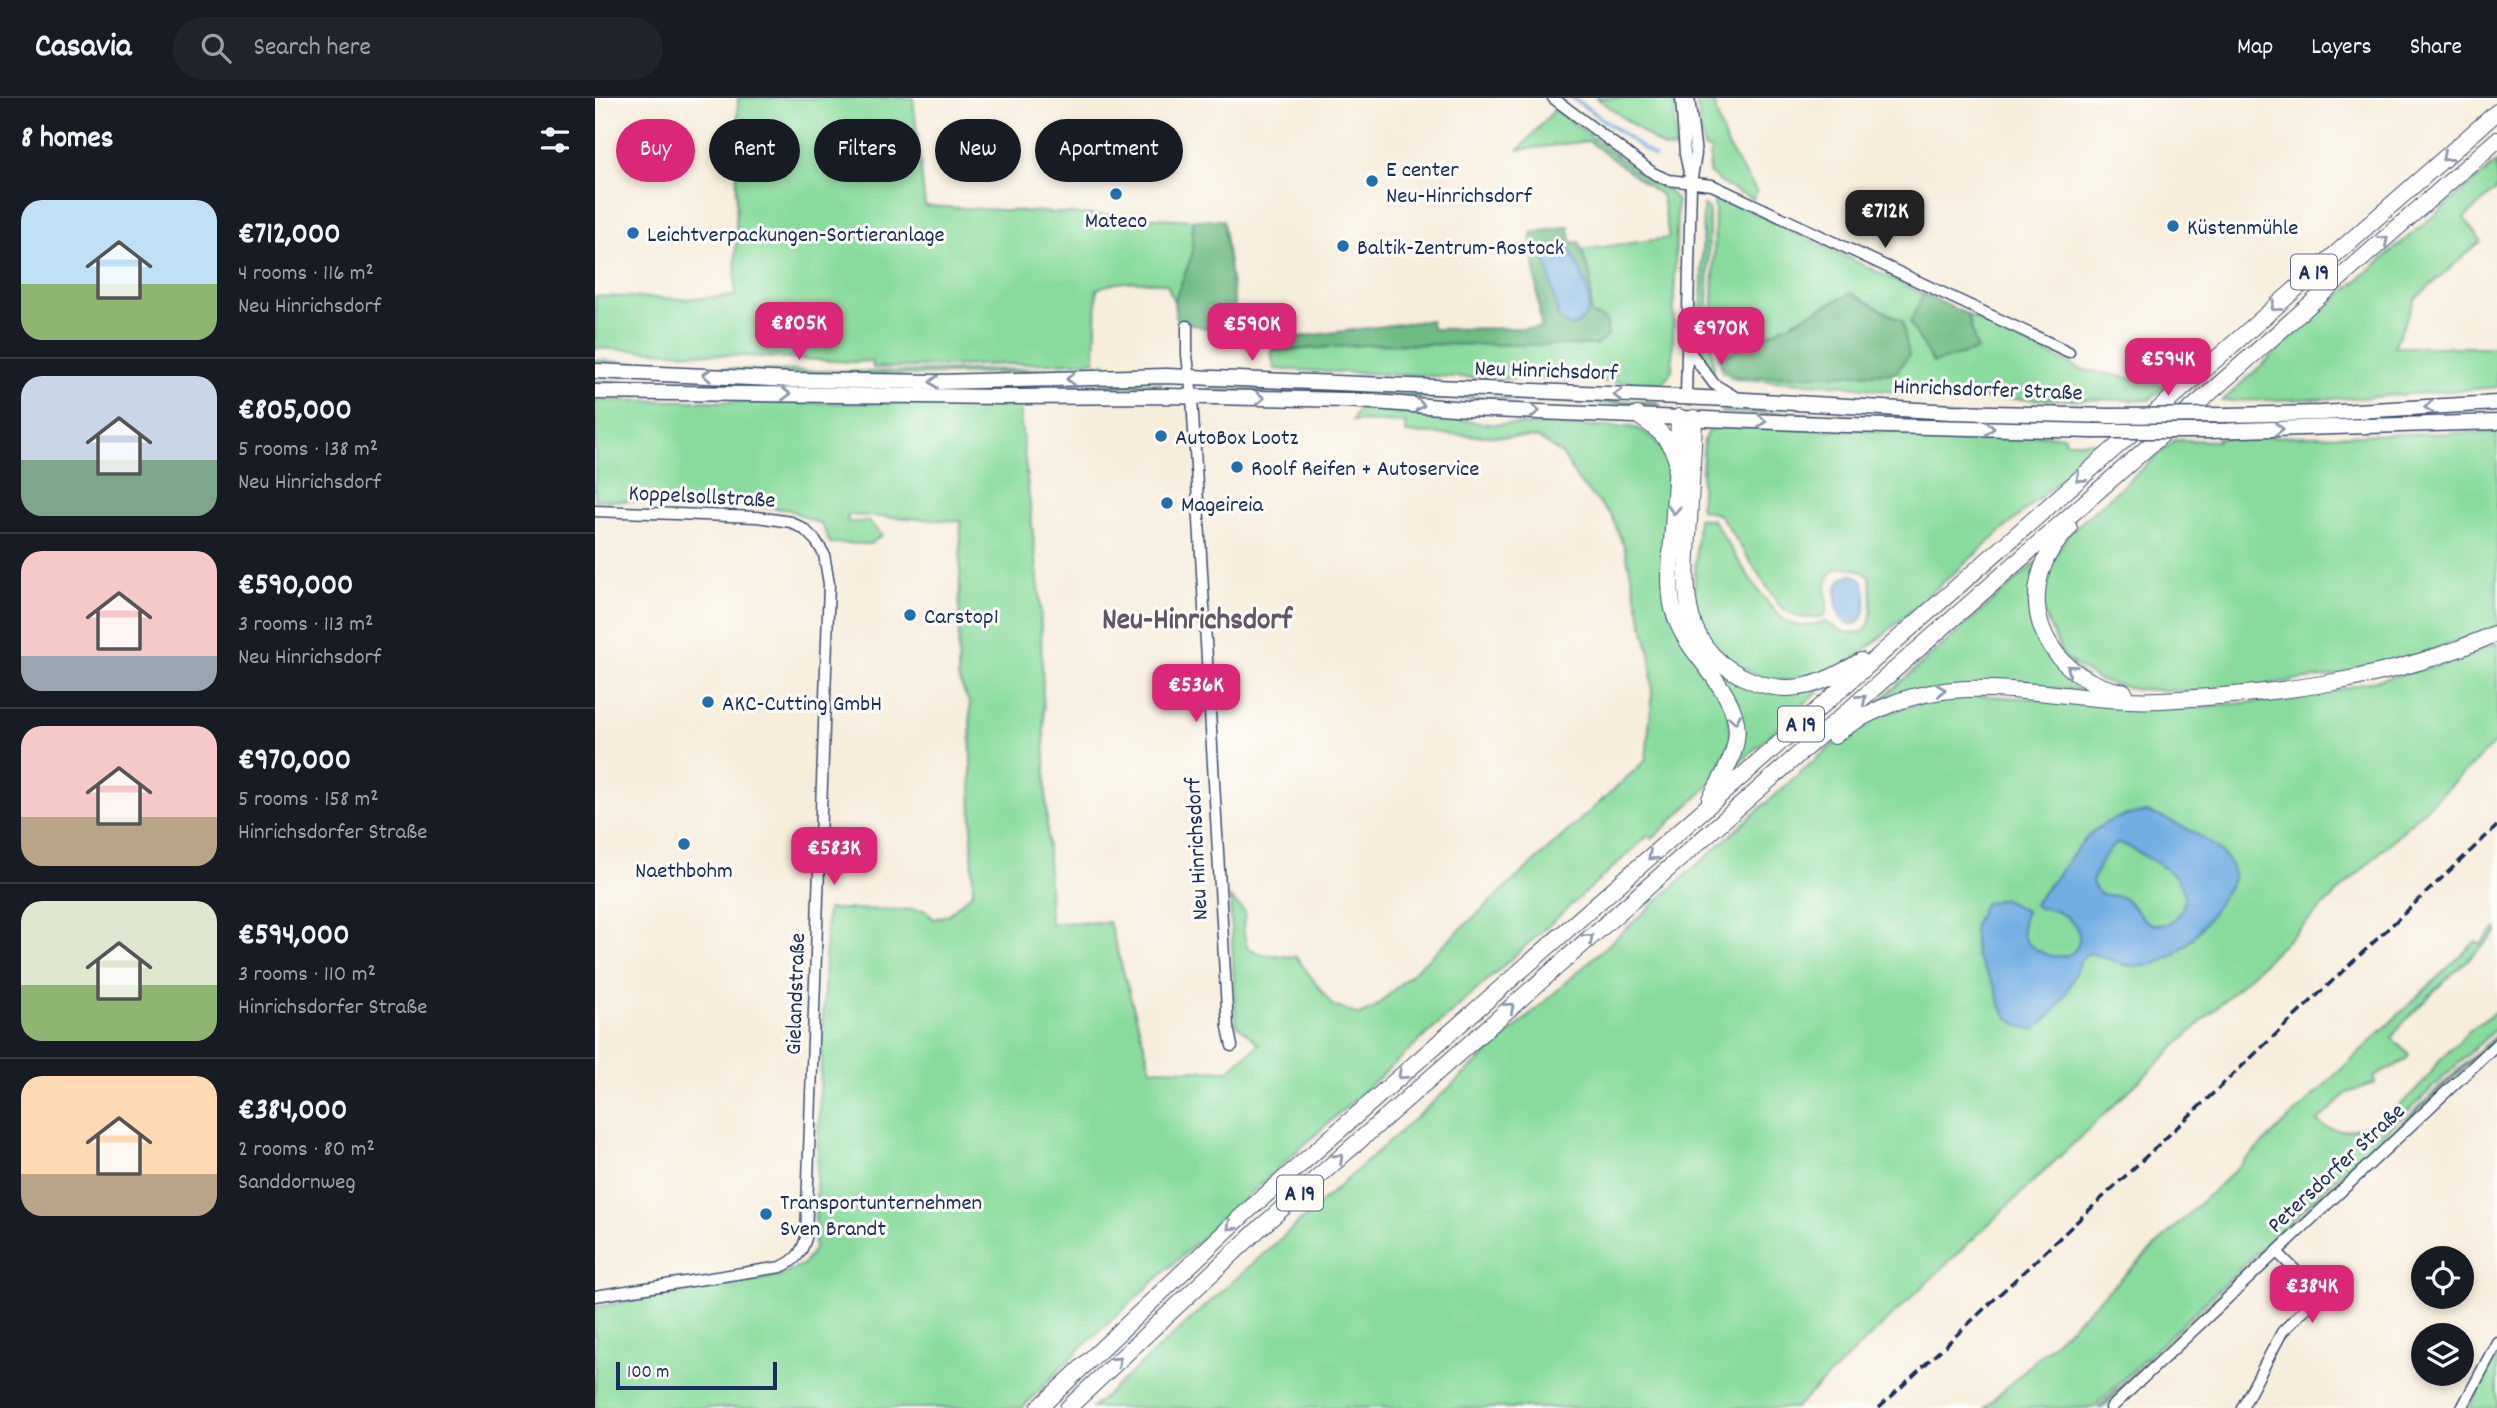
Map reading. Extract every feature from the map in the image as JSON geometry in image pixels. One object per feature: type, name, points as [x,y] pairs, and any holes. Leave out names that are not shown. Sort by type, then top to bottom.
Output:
[{"type":"highway","name":"A 19","points":[[1039,1408],[1244,1214],[2497,112]]},
{"type":"highway","name":"A 19","points":[[1068,1408],[1270,1219],[2497,140]]},
{"type":"highway","points":[[1637,415],[1665,436],[1674,452],[1677,466]]},
{"type":"highway","points":[[1687,417],[1686,596],[1695,628],[1715,656],[1732,670],[1756,682],[1782,687],[1802,687],[1829,681],[1899,638]]},
{"type":"highway","points":[[1687,417],[1677,466],[1670,577],[1672,606],[1686,641],[1729,699],[1737,723],[1732,759],[1703,811]]},
{"type":"highway","points":[[2105,486],[2058,540],[2046,559],[2038,585],[2037,600],[2041,623],[2059,658],[2088,681],[2117,691],[2182,698]]},
{"type":"highway","points":[[1792,761],[1823,745],[1843,728],[1870,713],[1929,692],[1984,687],[2113,699],[2161,700],[2254,694],[2354,680],[2420,663],[2497,633]]},
{"type":"main road","name":"Neu Hinrichsdorf","points":[[595,371],[792,380],[937,382],[1189,377],[1686,397]]},
{"type":"main road","points":[[1166,396],[1187,386],[1189,377]]},
{"type":"main road","points":[[1192,397],[1208,378]]},
{"type":"main road","name":"Neu Hinrichsdorf","points":[[595,392],[1003,397],[1166,396],[1378,401],[1467,409],[1687,417]]},
{"type":"main road","points":[[1686,397],[1687,417]]},
{"type":"main road","name":"Hinrichsdorfer Straße","points":[[1686,397],[1952,412],[2108,416],[2321,413],[2497,403]]},
{"type":"main road","name":"Hinrichsdorfer Straße","points":[[1687,417],[1846,425],[2093,431],[2210,431],[2497,422]]},
{"type":"street","points":[[1553,98],[1653,173],[1668,180],[1712,186],[2069,352]]},
{"type":"street","points":[[1681,98],[1685,154],[1691,183]]},
{"type":"street","points":[[1686,397],[1691,183],[1696,154],[1689,98]]},
{"type":"street","name":"Neu Hinrichsdorf","points":[[1187,326],[1228,1027],[1232,1046]]},
{"type":"street","points":[[1687,348],[1714,384],[1741,400]]},
{"type":"street","name":"Koppelsollstraße","points":[[595,511],[757,517],[791,522],[804,530]]},
{"type":"street","name":"Gielandstraße","points":[[595,1296],[781,1267],[799,1255],[806,1238],[829,584],[824,554],[816,541],[804,530]]},
{"type":"street","name":"Petersdorfer Straße","points":[[2111,1408],[2497,1044]]},
{"type":"street","points":[[2242,1408],[2282,1332],[2312,1302],[2314,1294],[2311,1286],[2277,1252]]},
{"type":"street","points":[[2462,1408],[2497,1342]]},
{"type":"green space","points":[[738,98],[913,98],[915,119],[814,119],[814,182],[921,182],[921,170],[925,206],[1193,220],[1192,255],[1174,302],[1167,284],[1123,282],[1097,289],[1095,360],[1084,362],[873,368],[872,361],[595,348],[595,296],[683,299],[735,296],[737,182],[800,182],[800,119],[738,119]]},
{"type":"green space","points":[[1597,98],[1674,98],[1676,149],[1664,148]]},
{"type":"green space","points":[[1696,98],[1714,98],[1724,137],[1757,191],[1753,199],[1726,186],[1709,173],[1711,149],[1704,148]]},
{"type":"green space","points":[[1555,109],[1649,181],[1668,190],[1677,201],[1672,371],[1663,383],[1274,369],[1271,351],[1380,344],[1596,345],[1608,335],[1606,319],[1591,315],[1591,278],[1580,250],[1669,238],[1662,196],[1589,141],[1519,150]]},
{"type":"green space","points":[[2497,162],[2497,189],[2464,218],[2481,241],[2415,299],[2394,347],[2497,347],[2497,387],[2360,398],[2222,401],[2333,301]]},
{"type":"green space","points":[[1713,193],[2080,369],[2166,385],[2149,400],[2008,399],[1922,396],[1844,385],[1734,379],[1722,371],[1721,365],[1737,377],[1851,293],[1719,359],[1713,308]]},
{"type":"green space","points":[[1703,205],[1709,210],[1708,305],[1714,371],[1712,373],[1703,359],[1701,347]]},
{"type":"green space","points":[[1193,220],[1223,220],[1237,323],[1236,337],[1176,320],[1174,302],[1192,255]]},
{"type":"green space","points":[[1569,226],[1571,242],[1579,242],[1591,278],[1591,315],[1606,319],[1608,335],[1596,345],[1380,344],[1271,351],[1275,340],[1431,320],[1432,329],[1541,328],[1531,233]]},
{"type":"green space","points":[[1851,293],[1902,321],[1909,355],[1896,373],[1737,377],[1721,365],[1720,359]]},
{"type":"green space","points":[[1923,294],[1968,315],[1977,350],[1933,363],[1910,323]]},
{"type":"green space","points":[[595,360],[754,370],[873,372],[1088,368],[1105,363],[1106,366],[1083,371],[859,376],[595,364]]},
{"type":"green space","points":[[595,381],[940,388],[1161,382],[1161,386],[939,392],[595,388]]},
{"type":"green space","points":[[1209,388],[1659,402],[1659,405],[1209,391]]},
{"type":"green space","points":[[595,400],[1019,405],[1040,598],[1050,923],[1109,922],[1151,1069],[1228,1071],[1259,1044],[1236,1024],[1230,898],[1245,912],[1243,929],[1247,947],[1260,954],[1296,957],[1333,1006],[1359,1015],[1374,1008],[1646,760],[1652,698],[1651,659],[1625,549],[1611,515],[1578,481],[1563,455],[1538,438],[1406,433],[1405,423],[1352,421],[1359,407],[1489,424],[1630,427],[1653,438],[1670,464],[1663,580],[1728,709],[1732,739],[1711,784],[1652,839],[1649,835],[1285,1162],[1081,1348],[1022,1408],[595,1408],[595,1307],[780,1276],[804,1264],[814,1249],[827,909],[924,910],[934,919],[948,915],[973,892],[970,704],[958,678],[961,521],[848,515],[847,522],[869,522],[882,535],[870,544],[830,543],[822,525],[790,510],[747,505],[595,500]]},
{"type":"green space","points":[[1722,410],[1851,416],[1907,414],[2054,421],[2054,424],[1722,413]]},
{"type":"green space","points":[[1720,426],[2065,436],[2065,442],[2094,442],[2099,446],[1867,649],[1841,669],[1804,682],[1763,679],[1720,655],[1698,624],[1694,595],[1698,518],[1713,520],[1759,591],[1779,615],[1793,624],[1826,622],[1842,631],[1855,634],[1863,632],[1871,616],[1870,577],[1852,568],[1834,571],[1827,582],[1827,608],[1824,616],[1800,617],[1779,605],[1720,515],[1700,509],[1704,440],[1708,431]]},
{"type":"green space","points":[[2497,432],[2497,626],[2416,656],[2354,673],[2206,692],[2135,689],[2100,681],[2063,656],[2042,609],[2045,572],[2068,534],[2175,440]]},
{"type":"green space","points":[[1684,477],[1678,587],[1684,617],[1745,682],[1822,688],[1738,764],[1742,724],[1684,626],[1674,574]]},
{"type":"green space","points":[[2038,561],[2034,628],[2100,692],[2025,686],[1872,707]]},
{"type":"green space","points":[[2497,643],[2497,741],[1795,1408],[1092,1408],[1802,771],[1847,733],[1880,714],[1958,694],[2182,708],[2304,698],[2444,664]]},
{"type":"green space","points":[[2497,928],[2497,933],[2399,1027],[2392,1038],[2409,1055],[2406,1060],[2374,1077],[2375,1083],[2347,1093],[2317,1122],[2331,1129],[2345,1130],[2375,1122],[2414,1092],[2467,1033],[2497,1010],[2497,1027],[2093,1408],[1985,1408],[2476,941],[2480,944]]},
{"type":"green space","points":[[2497,1034],[2497,1037],[2102,1408],[2098,1408]]},
{"type":"green space","points":[[2497,1354],[2497,1408],[2469,1408]]},
{"type":"water","points":[[1567,245],[1584,278],[1589,302],[1587,313],[1581,321],[1570,327],[1559,320],[1546,261],[1548,250]]},
{"type":"water","points":[[1851,574],[1863,582],[1866,594],[1866,607],[1862,618],[1854,624],[1843,620],[1836,599],[1838,585]]},
{"type":"water","points":[[2146,812],[2200,836],[2224,856],[2232,867],[2234,878],[2205,923],[2180,950],[2165,960],[2149,965],[2131,966],[2089,953],[2080,962],[2061,1002],[2045,1020],[2034,1030],[2020,1026],[2008,1018],[2001,1007],[1995,987],[1976,956],[1973,928],[1984,903],[2002,899],[2026,911],[2023,930],[2027,943],[2031,946],[2049,955],[2063,956],[2073,951],[2079,943],[2078,932],[2071,921],[2057,912],[2036,907],[2034,904],[2085,839],[2104,824]],"holes":[[[2119,843],[2178,880],[2184,897],[2180,913],[2175,919],[2159,925],[2150,923],[2123,898],[2101,894],[2095,888],[2092,882],[2105,855]]]},
{"type":"waterway","points":[[1573,98],[1655,157]]},
{"type":"railway","points":[[1879,1408],[2497,826]]},
{"type":"place","name":"E center Neu-Hinrichsdorf","points":[[1372,181]]},
{"type":"place","name":"Mateco","points":[[1116,194]]},
{"type":"place","name":"Küstenmühle","points":[[2173,226]]},
{"type":"place","name":"Leichtverpackungen-Sortieranlage","points":[[633,233]]},
{"type":"place","name":"Baltik-Zentrum-Rostock","points":[[1343,246]]},
{"type":"place","name":"AutoBox Lootz","points":[[1161,436]]},
{"type":"place","name":"Roolf Reifen + Autoservice","points":[[1237,467]]},
{"type":"place","name":"Mageireia","points":[[1167,503]]},
{"type":"place","name":"Carstop1","points":[[910,615]]},
{"type":"place","name":"AKC-Cutting GmbH","points":[[708,702]]},
{"type":"place","name":"Naethbohm","points":[[684,844]]},
{"type":"place","name":"Transportunternehmen Sven Brandt","points":[[766,1214]]},
{"type":"district","name":"Neu-Hinrichsdorf","points":[[1197,618]]}]
